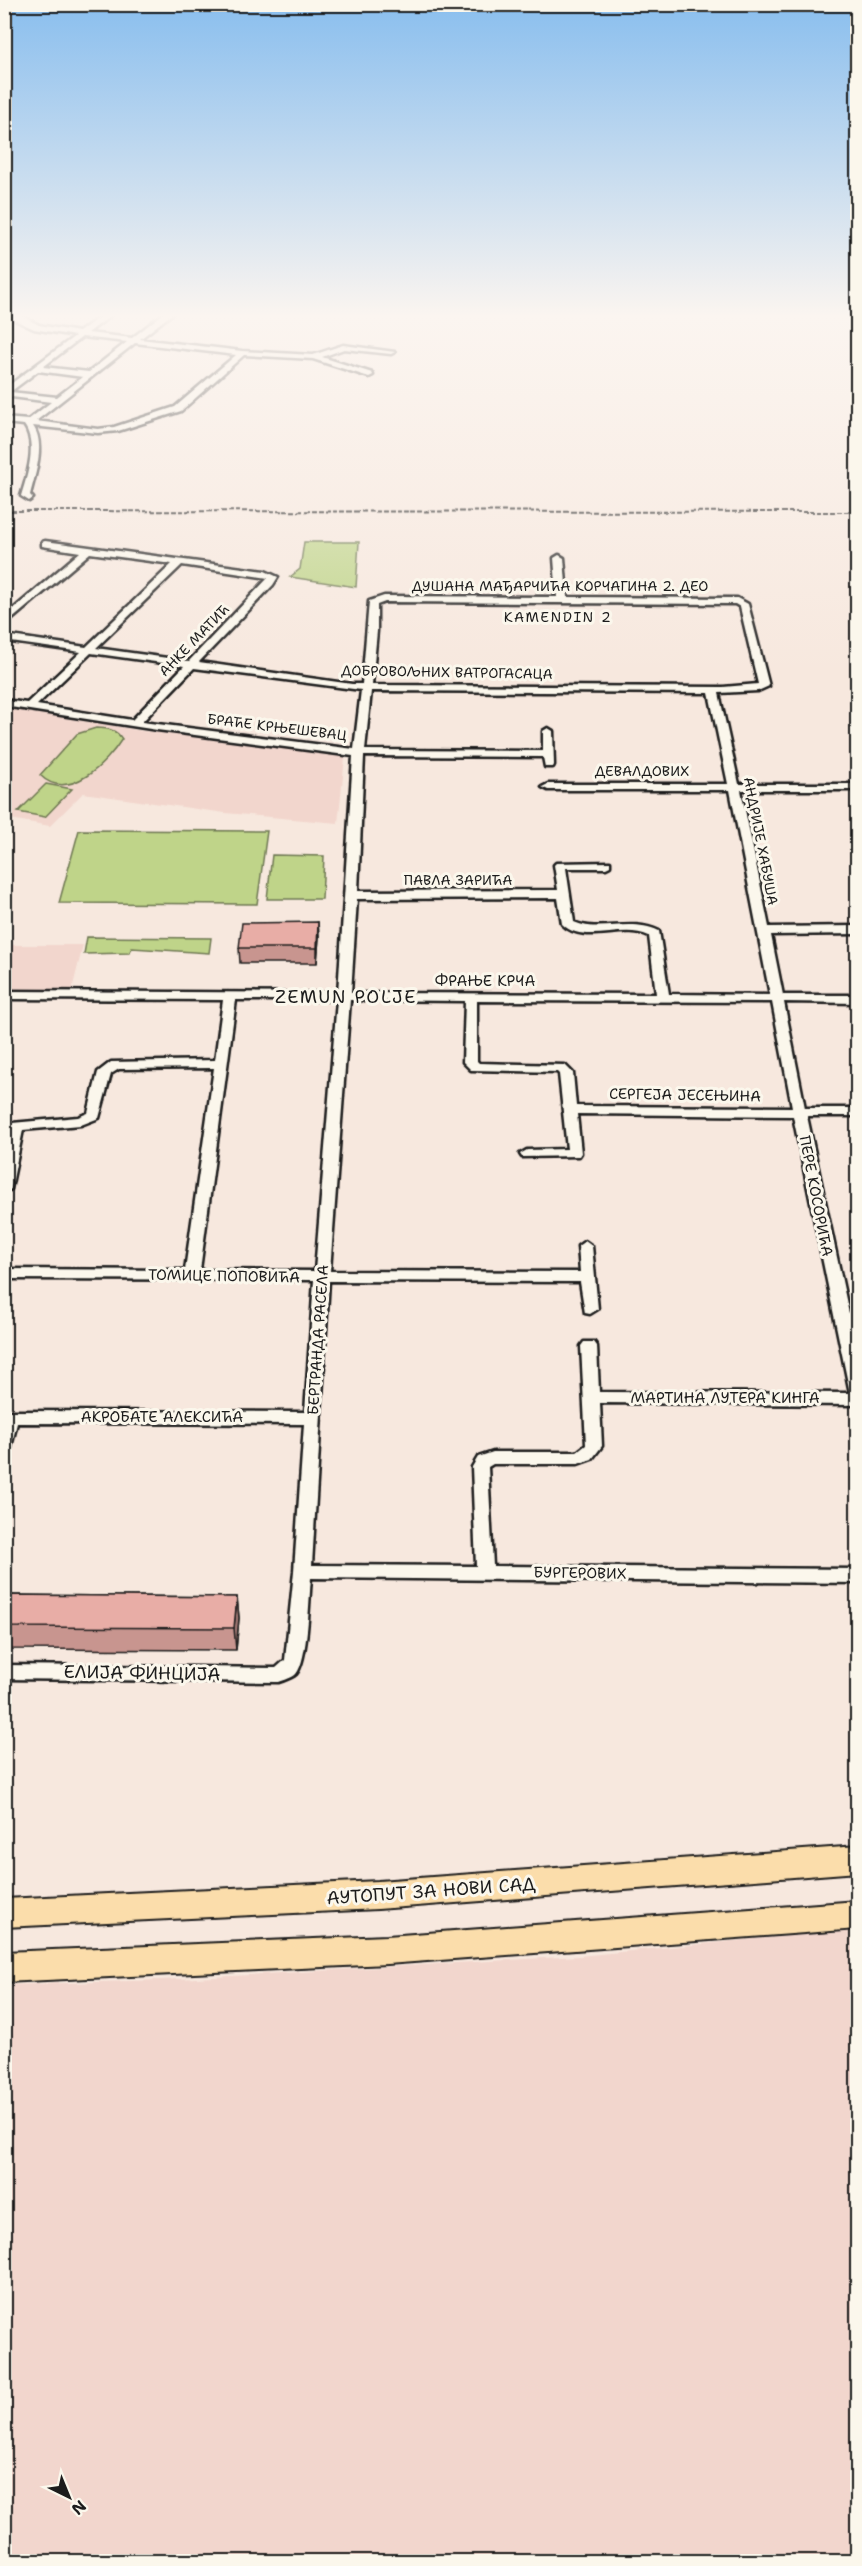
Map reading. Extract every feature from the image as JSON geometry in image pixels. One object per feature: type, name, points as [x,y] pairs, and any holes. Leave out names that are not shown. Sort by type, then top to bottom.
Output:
[{"type":"main road","name":"АУТОПУТ ЗА НОВИ САД","points":[[4,1912],[388,1894],[858,1859]]},
{"type":"main road","points":[[4,1967],[387,1950],[858,1915]]},
{"type":"street","points":[[29,498],[25,496],[33,466],[32,433]]},
{"type":"street","points":[[45,544],[180,562]]},
{"type":"street","points":[[4,623],[88,549]]},
{"type":"street","points":[[559,558],[562,599]]},
{"type":"street","points":[[29,706],[180,562]]},
{"type":"street","name":"АНКЕ МАТИЋ","points":[[135,723],[270,583],[273,577],[180,562]]},
{"type":"street","name":"ДУШАНА МАЂАРЧИЋА КОРЧАГИНА 2. ДЕО","points":[[374,601],[384,599],[720,599],[737,601],[745,606]]},
{"type":"street","name":"БЕРТРАНДА РАСЕЛА","points":[[279,1675],[289,1669],[294,1661],[303,1571],[352,895],[359,753],[372,631],[371,605],[374,601]]},
{"type":"street","name":"ДОБРОВОЉНИХ ВАТРОГАСАЦА","points":[[4,638],[189,666],[366,688],[755,689],[764,686],[745,606]]},
{"type":"street","name":"АНДРИЈЕ ХАБУША","points":[[713,689],[736,786],[777,998]]},
{"type":"street","name":"БРАЋЕ КРЊЕШЕВАЦ","points":[[4,703],[359,753],[549,759],[548,731]]},
{"type":"street","name":"ДЕВАЛДОВИХ","points":[[548,787],[858,787]]},
{"type":"street","points":[[606,864],[560,865],[568,924],[584,929],[645,928],[655,934],[663,999]]},
{"type":"street","name":"ПАВЛА ЗАРИЋА","points":[[352,895],[564,894]]},
{"type":"street","points":[[763,931],[858,930]]},
{"type":"street","name":"ФРАЊЕ КРЧА","points":[[4,995],[858,999]]},
{"type":"street","points":[[192,1275],[230,997]]},
{"type":"street","points":[[471,998],[470,1062],[477,1067],[560,1068],[566,1073],[574,1153],[527,1154]]},
{"type":"street","name":"ПЕРЕ КОСОРИЋА","points":[[777,998],[838,1307],[858,1394]]},
{"type":"street","points":[[4,1189],[17,1126],[90,1118],[94,1115],[105,1072],[109,1067],[220,1064]]},
{"type":"street","name":"СЕРГЕЈА ЈЕСЕЊИНА","points":[[571,1110],[858,1112]]},
{"type":"street","points":[[585,1246],[590,1309]]},
{"type":"street","name":"ТОМИЦЕ ПОПОВИЋА","points":[[4,1274],[587,1277]]},
{"type":"street","points":[[485,1572],[479,1470],[481,1464],[494,1458],[578,1458],[586,1455],[594,1446],[589,1346]]},
{"type":"street","name":"МАРТИНА ЛУТЕРА КИНГА","points":[[592,1397],[858,1400]]},
{"type":"street","name":"АКРОБАТЕ АЛЕКСИЋА","points":[[4,1447],[7,1417],[313,1418]]},
{"type":"street","name":"БУРГЕРОВИХ","points":[[303,1571],[858,1576]]},
{"type":"street","name":"ЕЛИЈА ФИНЦИЈА","points":[[4,1672],[279,1675]]},
{"type":"shaded area","points":[[4,707],[143,731],[342,754],[345,758],[338,823],[225,813],[83,793],[50,826],[5,818]]},
{"type":"shaded area","points":[[5,945],[83,945],[72,990],[5,989]]},
{"type":"shaded area","points":[[857,1929],[857,2561],[5,2561],[4,1985],[161,1980],[579,1956]]},
{"type":"green space","points":[[304,542],[359,542],[356,587],[290,577],[300,569]]},
{"type":"green space","points":[[96,728],[114,731],[122,739],[97,768],[86,777],[63,785],[51,782],[40,775],[77,734]]},
{"type":"green space","points":[[46,784],[72,789],[45,817],[18,812]]},
{"type":"green space","points":[[79,830],[267,831],[257,904],[59,903]]},
{"type":"green space","points":[[272,855],[324,856],[322,899],[267,899]]},
{"type":"green space","points":[[87,937],[211,938],[209,953],[132,948],[129,953],[84,954]]},
{"type":"building","points":[[318,922],[317,948],[239,948],[242,923]]},
{"type":"building","points":[[4,1595],[237,1597],[234,1628],[4,1627]]},
{"type":"railway","points":[[4,511],[858,512]]},
{"type":"district","name":"KAMENDIN 2","points":[[558,617]]},
{"type":"district","name":"ZEMUN POLJE","points":[[346,997]]}]
